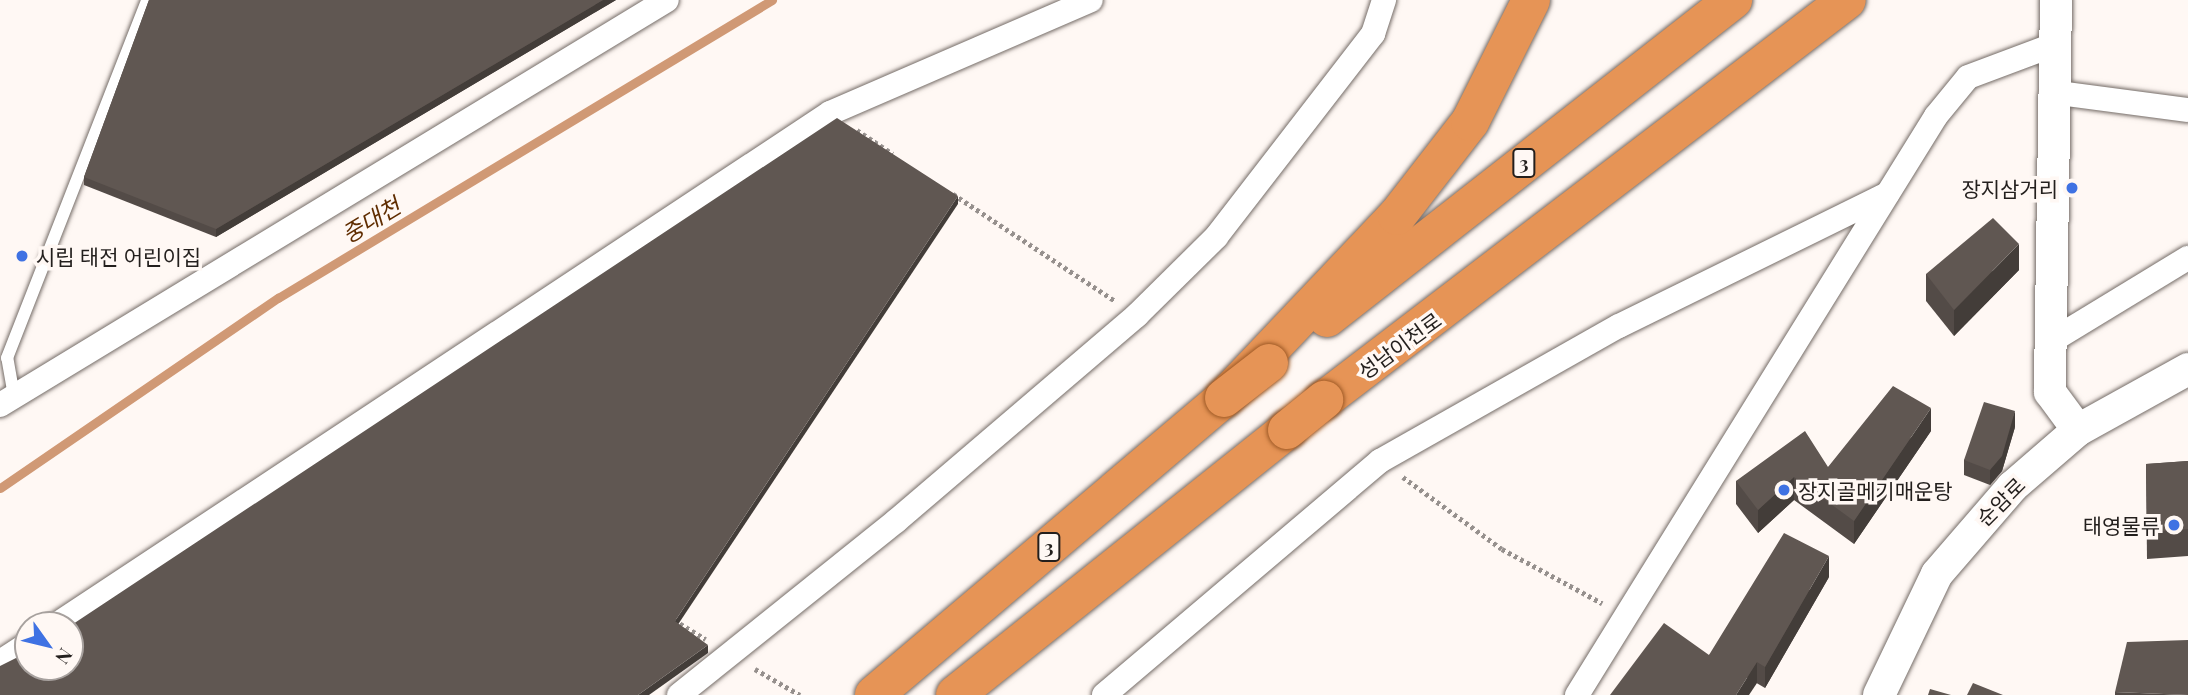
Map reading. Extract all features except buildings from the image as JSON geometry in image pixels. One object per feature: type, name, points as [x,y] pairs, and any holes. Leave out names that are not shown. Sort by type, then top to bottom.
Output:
[{"type":"highway","points":[[1224,398],[1397,216],[1470,122],[1531,0]]},
{"type":"highway","name":"3","points":[[874,695],[1224,398],[1733,0]]},
{"type":"highway","name":"성남이천로","points":[[955,695],[1324,400],[1834,9]]},
{"type":"street","points":[[7,400],[667,0]]},
{"type":"street","points":[[78,611],[830,113],[1091,0]]},
{"type":"street","points":[[679,695],[1136,315],[1216,237],[1373,34],[1384,0]]},
{"type":"street","points":[[2056,0],[2051,46],[2050,392],[2078,430]]},
{"type":"street","points":[[1577,695],[1628,617],[1887,194],[1968,77],[2051,46]]},
{"type":"street","points":[[2051,92],[2188,110]]},
{"type":"street","points":[[1104,695],[1380,461],[1619,326],[1887,194]]},
{"type":"street","points":[[2049,343],[2188,258]]},
{"type":"street","name":"순암로","points":[[1879,695],[1937,574],[2012,488],[2078,430],[2188,369]]},
{"type":"lane","points":[[7,400],[7,358],[147,0]]},
{"type":"path","points":[[830,113],[898,158]]},
{"type":"path","points":[[944,188],[1136,315]]},
{"type":"path","points":[[1380,461],[1502,549],[1628,617]]},
{"type":"path","points":[[669,617],[800,695]]},
{"type":"waterway","name":"중대천","points":[[0,488],[278,298],[772,0]]},
{"type":"place","name":"장지삼거리","points":[[2072,188]]},
{"type":"place","name":"시립 태전 어린이집","points":[[22,256]]},
{"type":"place","name":"장지골메기매운탕","points":[[1784,490]]},
{"type":"place","name":"태영물류","points":[[2174,525]]}]
